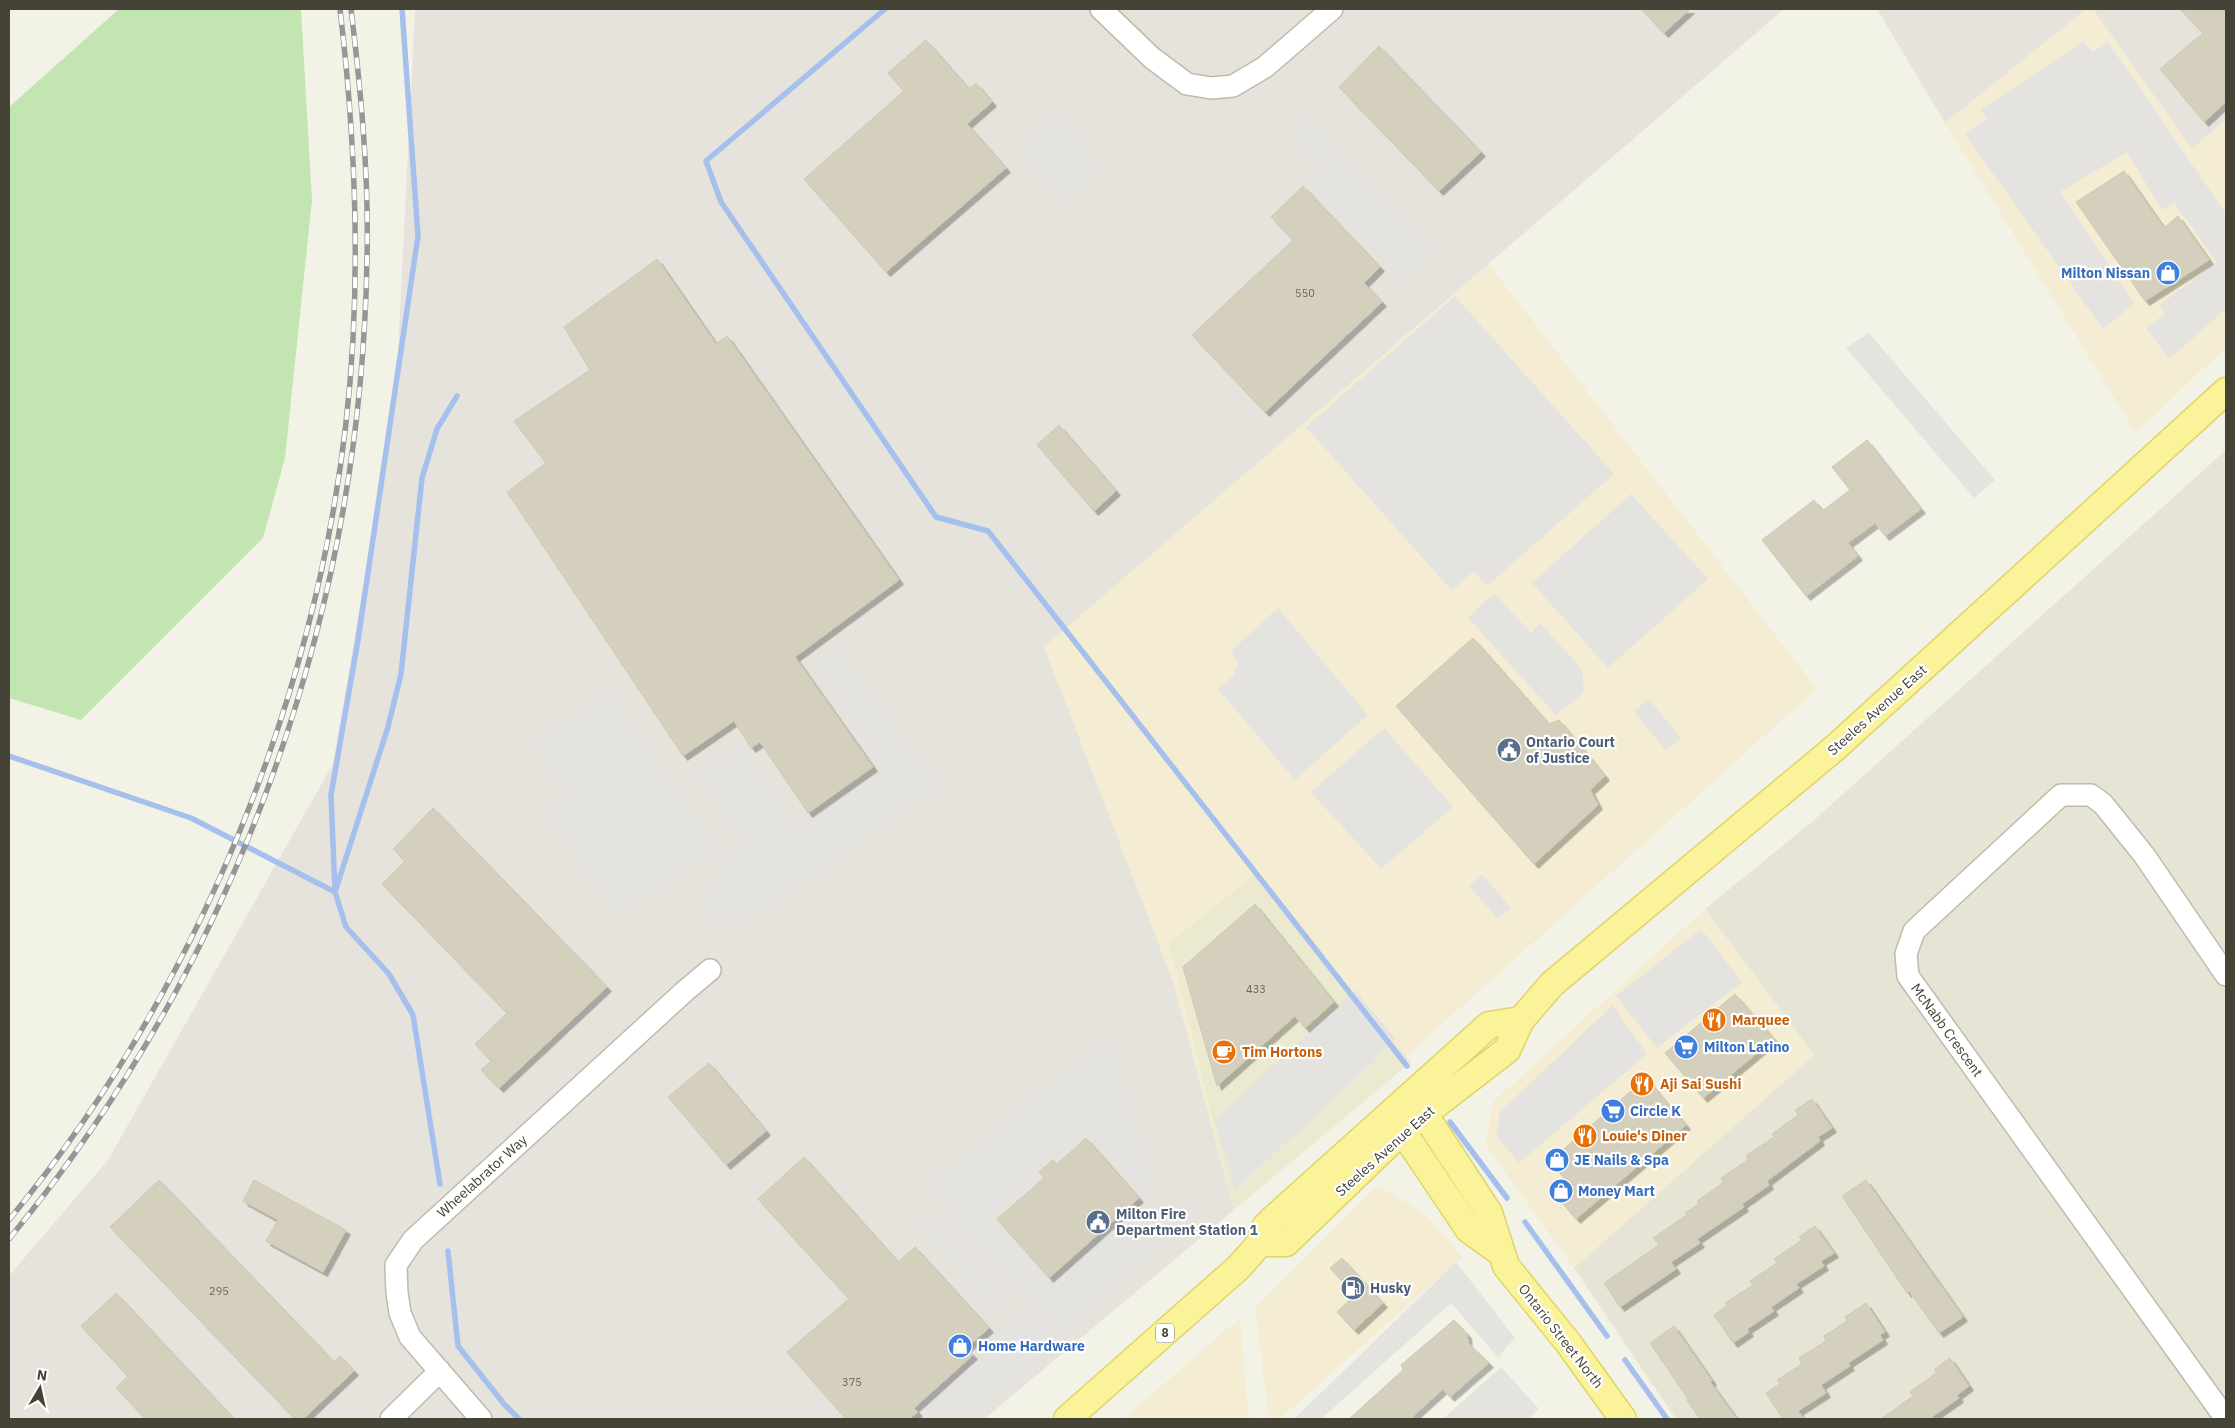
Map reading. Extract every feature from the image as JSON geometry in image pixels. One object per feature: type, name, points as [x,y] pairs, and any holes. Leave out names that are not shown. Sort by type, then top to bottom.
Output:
[{"type":"main road","name":"Steeles Avenue East","points":[[1067,1419],[1238,1267],[1260,1243],[1286,1243],[1396,1122],[1419,1104],[1507,1050],[1521,1020],[1552,984],[1848,737],[2226,391]]},
{"type":"main road","name":"Ontario Street North","points":[[1419,1104],[1489,1213],[1506,1266],[1569,1344],[1623,1419]]},
{"type":"main road","name":"Ontario Street North","points":[[1396,1122],[1469,1230],[1500,1252]]},
{"type":"street","points":[[1101,9],[1152,58],[1187,84],[1211,88],[1233,86],[1265,66],[1332,9]]},
{"type":"street","name":"McNabb Crescent","points":[[2226,975],[2144,855],[2104,804],[2091,795],[2062,795],[1914,931],[1906,954],[1908,976],[2226,1419]]},
{"type":"street","name":"Wheelabrator Way","points":[[481,1419],[410,1338],[400,1313],[396,1265],[404,1252],[427,1227],[710,970]]},
{"type":"street","points":[[391,1419],[440,1371]]},
{"type":"shaded area","points":[[415,9],[1784,9],[1044,647],[1173,981],[1234,1210],[984,1419],[9,1419],[9,1276],[108,1160],[333,764],[396,393]]},
{"type":"shaded area","points":[[1877,9],[2086,9],[1945,123]]},
{"type":"shaded area","points":[[2086,9],[2093,9],[2192,149],[2226,119],[2226,347],[2136,433],[1945,123]]},
{"type":"shaded area","points":[[2093,9],[2226,9],[2226,119],[2192,149]]},
{"type":"shaded area","points":[[2083,42],[2093,52],[2108,42],[2226,214],[2226,309],[2169,359],[2146,328],[2165,314],[2159,305],[2217,262],[2174,203],[2162,210],[2127,152],[2060,192],[2134,303],[2103,329],[1965,134],[1988,118],[1980,110]]},
{"type":"shaded area","points":[[1303,111],[1436,254],[1403,285],[1306,181],[1322,166],[1286,127]]},
{"type":"shaded area","points":[[1055,115],[1104,167],[1065,204],[1016,151]]},
{"type":"shaded area","points":[[1488,263],[1817,689],[1234,1210],[1173,981],[1044,647]]},
{"type":"shaded area","points":[[1455,296],[1614,474],[1487,586],[1474,571],[1452,591],[1306,427]]},
{"type":"shaded area","points":[[1869,333],[1995,480],[1974,498],[1846,348]]},
{"type":"shaded area","points":[[2226,450],[2226,1419],[1676,1419],[1574,1268],[1814,1055],[1705,909],[1813,821]]},
{"type":"shaded area","points":[[1631,494],[1708,579],[1608,668],[1532,583]]},
{"type":"shaded area","points":[[1494,593],[1531,633],[1540,623],[1582,669],[1584,693],[1556,715],[1468,618]]},
{"type":"shaded area","points":[[1278,608],[1368,715],[1295,780],[1218,689],[1234,675],[1238,664],[1231,651]]},
{"type":"shaded area","points":[[837,646],[940,786],[750,920],[701,916],[722,863],[744,847],[695,773],[741,747],[798,828],[883,769],[814,661]]},
{"type":"shaded area","points":[[609,691],[718,847],[618,917],[546,814],[570,798],[533,744]]},
{"type":"shaded area","points":[[1649,699],[1681,738],[1666,751],[1634,711]]},
{"type":"shaded area","points":[[1384,728],[1453,807],[1381,869],[1311,792]]},
{"type":"shaded area","points":[[1256,874],[1411,1062],[1234,1210],[1177,972],[1168,944]]},
{"type":"shaded area","points":[[1482,874],[1511,908],[1498,919],[1469,886]]},
{"type":"shaded area","points":[[1705,909],[1814,1055],[1574,1268],[1486,1146],[1493,1102]]},
{"type":"shaded area","points":[[1701,929],[1742,982],[1657,1048],[1616,996]]},
{"type":"shaded area","points":[[1355,990],[1395,1038],[1372,1063],[1235,1190],[1215,1120]]},
{"type":"shaded area","points":[[1613,1005],[1647,1054],[1519,1163],[1496,1135],[1500,1112]]},
{"type":"shaded area","points":[[1108,1034],[1168,1242],[1060,1335],[949,1219],[962,1212],[931,1183]],"holes":[[[1086,1132],[1145,1197],[1048,1284],[989,1220],[1037,1176],[1031,1170],[1051,1152],[1056,1158]]]},
{"type":"shaded area","points":[[1377,1186],[1425,1213],[1462,1257],[1280,1419],[1269,1419],[1255,1308]]},
{"type":"shaded area","points":[[931,1214],[1008,1300],[993,1313],[917,1226]]},
{"type":"shaded area","points":[[1456,1262],[1515,1338],[1498,1357],[1451,1303],[1321,1419],[1294,1419]]},
{"type":"shaded area","points":[[1022,1310],[1054,1345],[975,1419],[905,1419]]},
{"type":"shaded area","points":[[1240,1318],[1249,1419],[1123,1419]]},
{"type":"shaded area","points":[[1501,1367],[1539,1409],[1528,1419],[1443,1419]]},
{"type":"green space","points":[[119,9],[301,9],[312,200],[285,458],[263,538],[81,720],[9,698],[9,107]]},
{"type":"building","points":[[1641,9],[1690,9],[1664,33]]},
{"type":"building","points":[[2180,9],[2226,9],[2226,102],[2204,122],[2160,69],[2203,33]]},
{"type":"building","points":[[926,40],[969,89],[976,83],[992,102],[967,124],[1006,168],[886,272],[804,179],[904,91],[888,73]]},
{"type":"building","points":[[1379,46],[1481,152],[1439,191],[1339,87]]},
{"type":"building","points":[[2124,171],[2164,228],[2178,216],[2209,260],[2145,301],[2076,202]]},
{"type":"building","points":[[1303,186],[1380,267],[1364,283],[1382,302],[1265,412],[1192,335],[1293,240],[1271,217]]},
{"type":"building","points":[[657,259],[716,344],[727,336],[899,580],[795,657],[873,767],[808,813],[760,742],[751,748],[734,721],[683,756],[507,492],[546,463],[514,421],[590,370],[564,327]]},
{"type":"building","points":[[1059,425],[1116,491],[1094,511],[1037,445]]},
{"type":"building","points":[[1867,440],[1921,509],[1885,536],[1875,523],[1848,543],[1858,556],[1806,596],[1762,540],[1814,500],[1822,511],[1850,490],[1832,467]]},
{"type":"building","name":"Ontario Court of Justice","points":[[1473,638],[1549,724],[1559,720],[1605,776],[1590,790],[1598,805],[1534,864],[1396,706]]},
{"type":"building","points":[[433,808],[607,987],[499,1088],[481,1070],[491,1061],[475,1044],[507,1013],[382,884],[405,861],[393,849]]},
{"type":"building","points":[[1255,904],[1334,1002],[1305,1028],[1295,1016],[1217,1086],[1183,967]]},
{"type":"building","points":[[1735,994],[1774,1039],[1703,1098],[1665,1053]]},
{"type":"building","points":[[709,1063],[766,1131],[726,1165],[668,1097]]},
{"type":"building","points":[[1646,1078],[1686,1125],[1576,1219],[1551,1190],[1564,1178],[1550,1161]]},
{"type":"building","points":[[1812,1099],[1832,1128],[1818,1137],[1820,1141],[1767,1181],[1769,1185],[1742,1204],[1744,1207],[1697,1239],[1700,1243],[1671,1262],[1676,1269],[1620,1307],[1604,1283],[1659,1245],[1653,1238],[1687,1215],[1685,1213],[1699,1204],[1697,1201],[1723,1183],[1721,1178],[1748,1160],[1746,1156],[1774,1137],[1772,1134],[1798,1115],[1795,1110]]},
{"type":"building","points":[[1086,1138],[1139,1198],[1049,1278],[997,1219],[1044,1178],[1039,1172],[1053,1160],[1057,1164]]},
{"type":"building","points":[[804,1157],[898,1262],[915,1247],[989,1328],[966,1348],[973,1355],[914,1408],[918,1412],[909,1419],[846,1419],[787,1352],[849,1299],[758,1199]]},
{"type":"building","points":[[159,1180],[334,1362],[340,1356],[354,1371],[303,1419],[295,1419],[110,1227]]},
{"type":"building","points":[[254,1180],[346,1230],[323,1272],[266,1241],[278,1220],[243,1201]]},
{"type":"building","points":[[1866,1180],[1963,1317],[1939,1333],[1909,1291],[1907,1293],[1842,1196]]},
{"type":"building","points":[[1815,1226],[1834,1253],[1821,1261],[1824,1266],[1796,1284],[1799,1288],[1771,1307],[1774,1311],[1747,1329],[1749,1332],[1733,1343],[1714,1315],[1727,1306],[1725,1303],[1753,1285],[1750,1281],[1777,1263],[1774,1259],[1802,1240],[1799,1237]]},
{"type":"building","points":[[1342,1258],[1383,1303],[1354,1330],[1337,1312],[1355,1295],[1330,1268]]},
{"type":"building","points":[[116,1293],[234,1419],[146,1419],[116,1388],[128,1376],[81,1326]]},
{"type":"building","points":[[1866,1303],[1885,1332],[1880,1335],[1883,1340],[1848,1363],[1850,1366],[1821,1385],[1826,1393],[1798,1411],[1804,1419],[1783,1419],[1766,1393],[1780,1384],[1777,1380],[1802,1364],[1799,1358],[1826,1341],[1824,1336],[1847,1321],[1845,1317]]},
{"type":"building","points":[[1454,1320],[1467,1334],[1468,1343],[1489,1363],[1450,1397],[1443,1389],[1410,1419],[1349,1419],[1403,1370],[1401,1365]]},
{"type":"building","points":[[1674,1326],[1712,1381],[1710,1382],[1737,1419],[1700,1419],[1687,1400],[1650,1343]]},
{"type":"building","points":[[1950,1358],[1969,1386],[1957,1395],[1959,1398],[1929,1419],[1881,1419],[1913,1396],[1910,1392],[1936,1373],[1935,1369]]},
{"type":"waterway","points":[[9,756],[191,818],[335,892],[331,795],[358,640],[418,236],[402,9]]},
{"type":"waterway","points":[[885,9],[706,161],[721,202],[936,517],[988,531],[1407,1066]]},
{"type":"waterway","points":[[440,1184],[413,1015],[389,974],[346,927],[335,892],[388,727],[401,674],[422,478],[437,429],[457,396]]},
{"type":"waterway","points":[[1450,1122],[1507,1198]]},
{"type":"waterway","points":[[1525,1222],[1607,1336]]},
{"type":"waterway","points":[[448,1251],[458,1346],[504,1404],[519,1419]]},
{"type":"waterway","points":[[1625,1360],[1667,1419]]},
{"type":"railway","points":[[9,1220],[81,1125],[145,1024],[201,918],[250,806],[289,692],[320,575],[342,457],[353,339],[355,297],[354,174],[340,9]]},
{"type":"railway","points":[[9,1239],[89,1133],[160,1020],[220,902],[271,780],[311,653],[340,524],[359,392],[367,259],[367,196],[361,102],[351,9]]},
{"type":"place","name":"Milton Nissan","points":[[2168,273]]},
{"type":"place","name":"Ontario Court of Justice","points":[[1509,750]]},
{"type":"place","name":"Marquee","points":[[1714,1020]]},
{"type":"place","name":"Milton Latino","points":[[1686,1047]]},
{"type":"place","name":"Tim Hortons","points":[[1224,1052]]},
{"type":"place","name":"Aji Sai Sushi","points":[[1642,1084]]},
{"type":"place","name":"Circle K","points":[[1613,1111]]},
{"type":"place","name":"Louie's Diner","points":[[1585,1136]]},
{"type":"place","name":"JE Nails & Spa","points":[[1557,1160]]},
{"type":"place","name":"Money Mart","points":[[1561,1191]]},
{"type":"place","name":"Milton Fire Department Station 1","points":[[1098,1222]]},
{"type":"place","name":"Husky","points":[[1353,1288]]},
{"type":"place","name":"Home Hardware","points":[[960,1346]]}]
